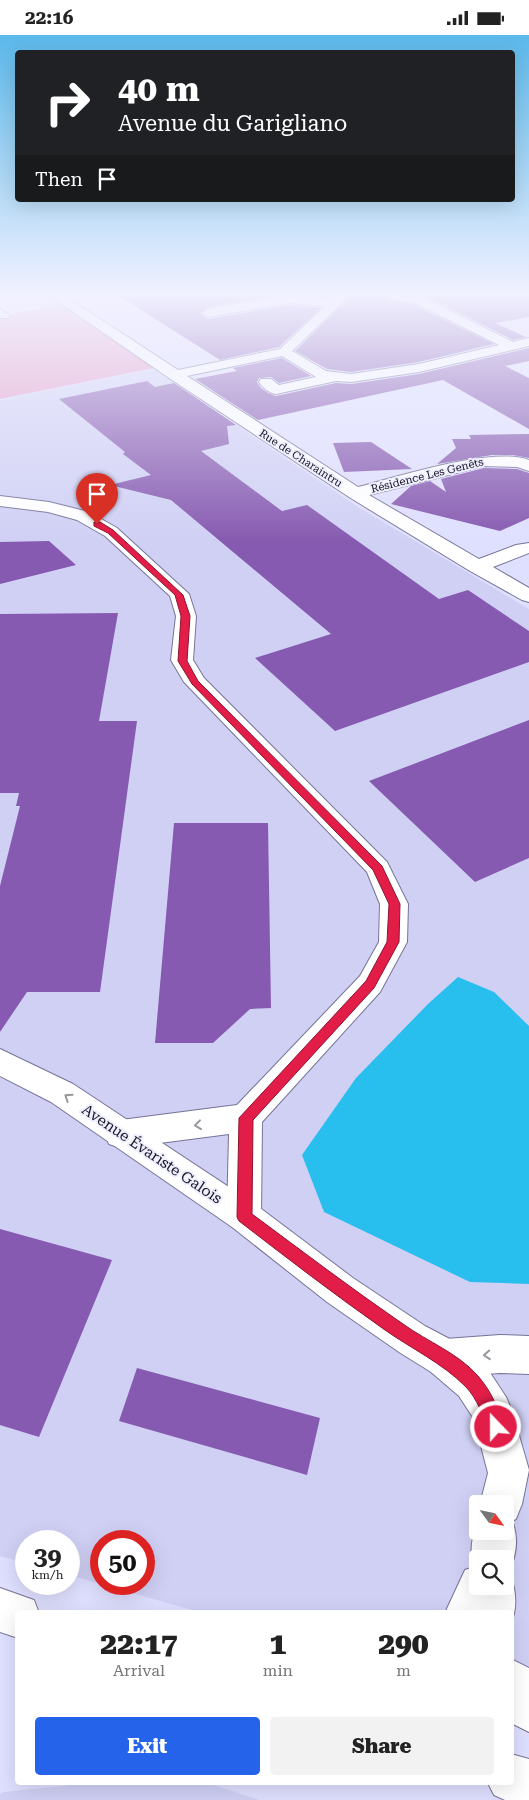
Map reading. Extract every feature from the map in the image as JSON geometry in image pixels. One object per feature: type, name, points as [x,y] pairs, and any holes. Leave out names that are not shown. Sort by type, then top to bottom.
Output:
[{"type":"street","name":"Rue de Charaintru","points":[[176,376],[355,493],[477,567],[529,596]]},
{"type":"street","points":[[330,376],[351,378],[360,376]]},
{"type":"street","points":[[266,383],[276,390],[333,377]]},
{"type":"street","name":"Résidence Les Genêts","points":[[355,493],[484,461],[519,462],[529,466]]},
{"type":"street","points":[[0,501],[49,507],[83,516],[111,532],[179,595],[186,616],[182,661],[195,682],[378,868],[394,904],[393,942],[370,985],[246,1118],[121,1134]]},
{"type":"street","points":[[477,567],[527,546]]},
{"type":"street","name":"Avenue Évariste Galois","points":[[0,1061],[62,1093],[244,1217],[348,1295],[412,1339],[445,1358],[473,1382],[492,1411],[508,1473],[503,1495]]},
{"type":"street","points":[[244,1217],[246,1118]]},
{"type":"street","points":[[445,1358],[500,1354],[529,1355]]},
{"type":"street","points":[[511,1495],[529,1468]]},
{"type":"street","points":[[468,1610],[476,1595]]},
{"type":"street","points":[[493,1595],[493,1610]]},
{"type":"street","points":[[0,1610],[15,1615]]},
{"type":"street","points":[[514,1686],[529,1708]]},
{"type":"street","points":[[514,1779],[529,1784]]},
{"type":"shaded area","points":[[0,376],[112,376],[0,399]]},
{"type":"shaded area","points":[[117,376],[164,376],[358,507],[529,609],[529,1706],[514,1702],[514,1610],[192,1610],[139,1595],[155,1595],[155,1530],[90,1530],[90,1581],[80,1578],[80,1530],[15,1530],[15,1560],[0,1556],[0,400]]},
{"type":"shaded area","points":[[72,1785],[214,1785],[259,1800],[0,1800],[0,1794]]},
{"type":"water","points":[[458,977],[494,992],[529,1026],[529,1284],[470,1282],[324,1212],[302,1155],[356,1078],[428,1004]]},
{"type":"building","points":[[209,376],[309,376],[279,383],[271,377],[259,378],[257,382],[261,388],[276,396],[336,383],[351,384],[403,376],[526,376],[529,378],[529,429],[443,380],[258,420],[195,379]]},
{"type":"building","points":[[147,381],[155,387],[174,383],[236,425],[227,426],[229,444],[201,451],[282,511],[307,505],[439,599],[468,590],[529,631],[529,662],[335,731],[255,658],[331,634],[171,500],[110,485],[151,475],[123,454],[125,452],[59,399]]},
{"type":"building","points":[[529,434],[529,458],[513,455],[492,455],[437,464],[456,448],[452,439],[471,439],[469,435]]},
{"type":"building","points":[[371,442],[412,469],[344,472],[333,443]]},
{"type":"building","points":[[484,468],[517,469],[529,473],[529,518],[500,531],[391,504],[411,486],[430,481],[446,492],[441,479]]},
{"type":"building","points":[[49,541],[76,565],[0,584],[0,542]]},
{"type":"building","points":[[118,613],[99,721],[137,721],[100,992],[27,992],[0,1032],[0,886],[20,806],[16,806],[19,793],[0,793],[0,614]]},
{"type":"building","points":[[529,720],[529,858],[475,882],[369,781]]},
{"type":"building","points":[[174,823],[268,823],[271,1008],[250,1009],[213,1043],[155,1043]]},
{"type":"building","points":[[0,1229],[112,1260],[39,1437],[0,1425]]},
{"type":"building","points":[[137,1368],[320,1418],[307,1475],[119,1421]]},
{"type":"route","points":[[97,524],[111,532],[179,595],[186,616],[182,661],[195,682],[378,868],[394,904],[393,942],[370,985],[246,1118],[244,1217],[340,1289],[412,1339],[445,1358],[473,1382],[492,1411],[496,1427]]}]
